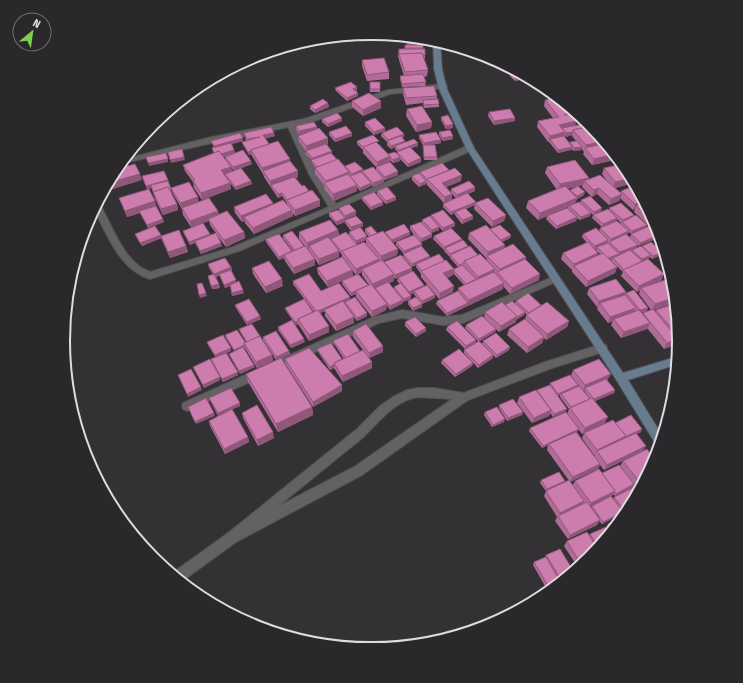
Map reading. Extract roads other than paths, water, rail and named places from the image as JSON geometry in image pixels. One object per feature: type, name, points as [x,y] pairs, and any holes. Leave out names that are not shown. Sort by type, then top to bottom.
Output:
[{"type":"main road","points":[[436,47],[438,70],[443,86],[470,148],[555,279],[602,348],[658,436]]},
{"type":"main road","points":[[621,378],[672,362]]},
{"type":"street","points":[[131,160],[212,140],[291,125],[332,113],[388,92],[443,86]]},
{"type":"street","points":[[291,125],[313,174],[334,208]]},
{"type":"street","points":[[99,212],[116,244],[127,258],[142,275],[150,276],[236,249],[470,148]]},
{"type":"street","points":[[188,406],[377,320],[402,314],[443,321],[463,319],[555,279]]},
{"type":"street","points":[[229,539],[358,471],[464,397],[549,365],[602,348]]},
{"type":"street","points":[[181,575],[229,539],[358,434],[374,417],[404,395],[439,393],[464,397]]}]
